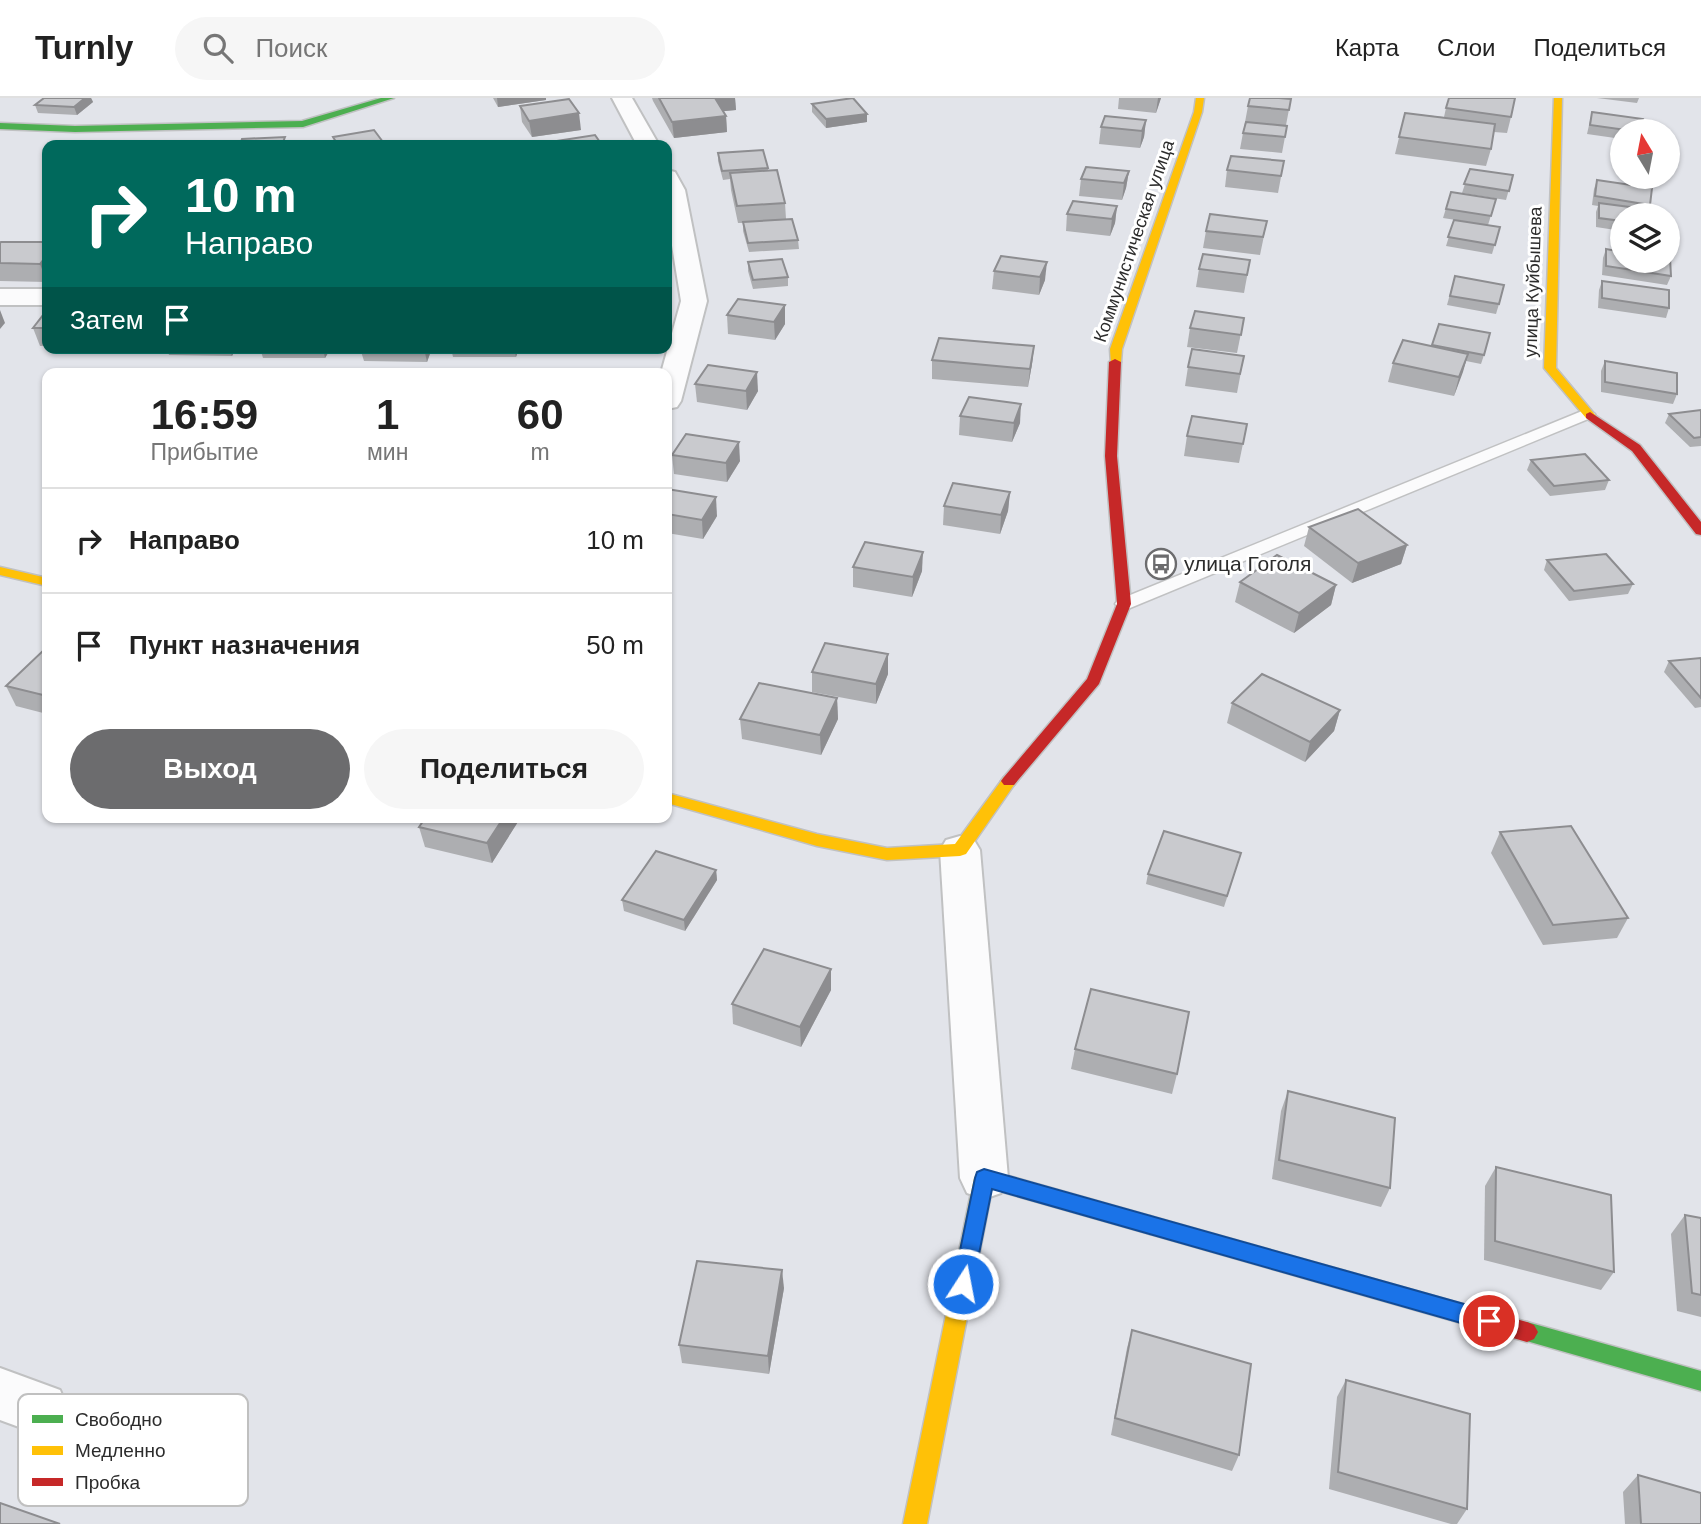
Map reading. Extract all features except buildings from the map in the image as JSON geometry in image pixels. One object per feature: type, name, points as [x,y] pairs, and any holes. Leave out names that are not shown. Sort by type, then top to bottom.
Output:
[{"type":"street","points":[[0,126],[75,129],[303,124],[390,98]]},
{"type":"street","points":[[622,98],[646,140]]},
{"type":"street","name":"Коммунистическая улица","points":[[960,850],[1017,770],[1094,681],[1124,604],[1111,456],[1116,349],[1200,98]]},
{"type":"street","name":"улица Куйбышева","points":[[1558,98],[1550,368],[1587,414],[1636,448],[1701,531]]},
{"type":"street","points":[[672,186],[694,301],[672,382]]},
{"type":"street","points":[[0,297],[42,297]]},
{"type":"street","points":[[672,300],[694,301]]},
{"type":"street","points":[[0,571],[42,581]]},
{"type":"street","points":[[672,799],[817,840],[887,854],[960,850],[984,1178],[915,1524]]},
{"type":"street","points":[[984,1178],[1701,1381]]},
{"type":"lane","points":[[1124,604],[1587,414]]},
{"type":"traffic: fast","points":[[0,126],[75,129],[303,124],[390,98]]},
{"type":"traffic: fast","points":[[1527,1332],[1701,1381]]},
{"type":"traffic: slow","points":[[1115,362],[1116,349],[1198,112],[1200,98]]},
{"type":"traffic: slow","points":[[1558,98],[1550,368],[1590,416]]},
{"type":"traffic: slow","points":[[0,571],[42,581]]},
{"type":"traffic: slow","points":[[672,799],[817,840],[887,854],[960,850],[1009,781]]},
{"type":"traffic: slow","points":[[915,1524],[984,1178],[1150,1225]]},
{"type":"traffic: jam","points":[[1009,781],[1094,681],[1124,604],[1111,456],[1115,362]]},
{"type":"traffic: jam","points":[[1590,416],[1636,448],[1701,531]]},
{"type":"traffic: jam","points":[[1150,1225],[1527,1332]]},
{"type":"place","name":"улица Гоголя","points":[[1161,564]]},
{"type":"route","points":[[963,1284],[984,1178],[1489,1321]]}]
